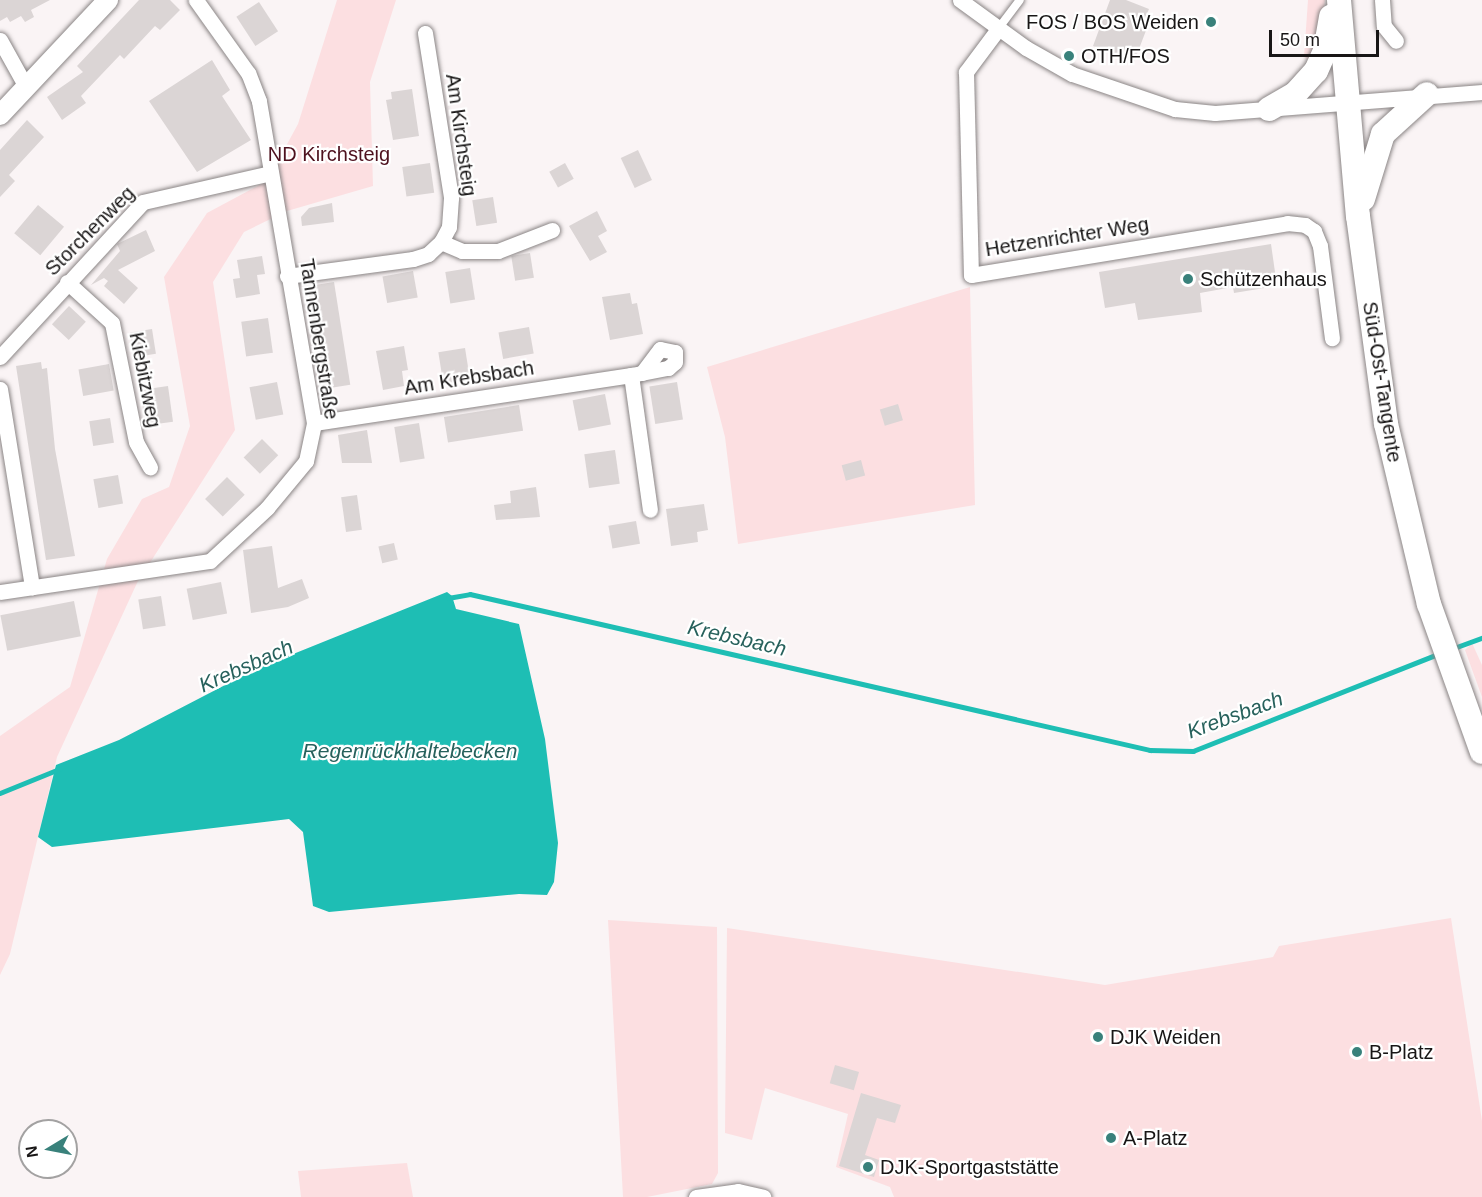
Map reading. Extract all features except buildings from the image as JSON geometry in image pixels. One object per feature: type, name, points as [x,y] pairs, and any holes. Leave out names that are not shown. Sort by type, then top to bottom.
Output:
[{"type":"main road","points":[[1269,110],[1295,94],[1316,71],[1325,51],[1334,0]]},
{"type":"main road","name":"Süd-Ost-Tangente","points":[[1339,0],[1358,216],[1386,424],[1429,604],[1456,689],[1482,752]]},
{"type":"main road","points":[[1358,216],[1383,134],[1427,94]]},
{"type":"street","points":[[0,115],[108,0]]},
{"type":"street","name":"Tannenbergstraße","points":[[0,592],[210,561],[267,508],[306,461],[314,423],[287,276],[259,101],[248,73],[196,0]]},
{"type":"street","points":[[960,0],[998,28],[1072,74],[1126,95],[1175,109],[1215,113],[1269,110],[1427,94],[1482,92]]},
{"type":"street","points":[[1382,0],[1384,26],[1396,41]]},
{"type":"street","name":"Hetzenrichter Weg","points":[[998,28],[966,72],[971,275],[1287,223],[1305,225],[1314,231],[1320,246],[1332,338]]},
{"type":"street","name":"Am Kirchsteig","points":[[425,33],[451,198],[449,227],[441,242]]},
{"type":"street","points":[[0,39],[26,87]]},
{"type":"street","name":"Storchenweg","points":[[0,357],[143,202],[271,173]]},
{"type":"street","points":[[287,276],[413,259],[428,254],[441,242],[462,251],[498,251],[552,230]]},
{"type":"street","name":"Kiebitzweg","points":[[67,282],[112,323],[136,442],[150,467]]},
{"type":"street","name":"Am Krebsbach","points":[[314,423],[636,374],[650,510]]},
{"type":"street","points":[[0,389],[6,470],[32,587]]},
{"type":"street","points":[[696,1197],[738,1191],[763,1197]]},
{"type":"lane","points":[[998,28],[1020,0]]},
{"type":"green space","name":"ND Kirchsteig","points":[[337,0],[396,0],[370,82],[373,186],[287,211],[244,232],[213,282],[235,430],[137,583],[57,757],[10,954],[0,975],[0,736],[70,687],[107,559],[142,499],[169,487],[190,426],[164,277],[207,213],[267,181],[298,124]]},
{"type":"green space","points":[[1308,0],[1325,0],[1317,63],[1304,57]]},
{"type":"green space","points":[[970,287],[975,505],[738,544],[725,437],[707,367]]},
{"type":"green space","points":[[1472,643],[1482,665],[1482,697],[1465,650]]},
{"type":"green space","name":"DJK Weiden","points":[[1451,918],[1482,1121],[1482,1197],[894,1197],[890,1187],[836,1167],[848,1114],[765,1088],[752,1140],[725,1133],[727,928],[1105,985],[1273,957],[1279,946]]},
{"type":"green space","points":[[608,920],[717,927],[718,1173],[712,1184],[647,1197],[623,1197]]},
{"type":"green space","points":[[407,1163],[413,1197],[301,1197],[298,1171]]},
{"type":"water","name":"Regenrückhaltebecken","points":[[447,592],[452,596],[456,609],[519,624],[545,739],[558,843],[554,882],[547,895],[519,894],[329,912],[313,906],[303,832],[289,819],[52,847],[38,837],[56,765],[119,740],[256,669]]},
{"type":"waterway","name":"Krebsbach","points":[[448,598],[470,594],[1150,750],[1193,751],[1440,653]]},
{"type":"waterway","name":"Krebsbach","points":[[1454,648],[1482,638]]},
{"type":"waterway","name":"Krebsbach","points":[[0,793],[59,769]]},
{"type":"place","name":"FOS / BOS Weiden","points":[[1211,22]]},
{"type":"place","name":"OTH/FOS","points":[[1069,56]]},
{"type":"place","name":"Schützenhaus","points":[[1188,279]]},
{"type":"place","name":"DJK Weiden","points":[[1098,1037]]},
{"type":"place","name":"B-Platz","points":[[1357,1052]]},
{"type":"place","name":"A-Platz","points":[[1111,1138]]},
{"type":"place","name":"DJK-Sportgaststätte","points":[[868,1167]]}]
